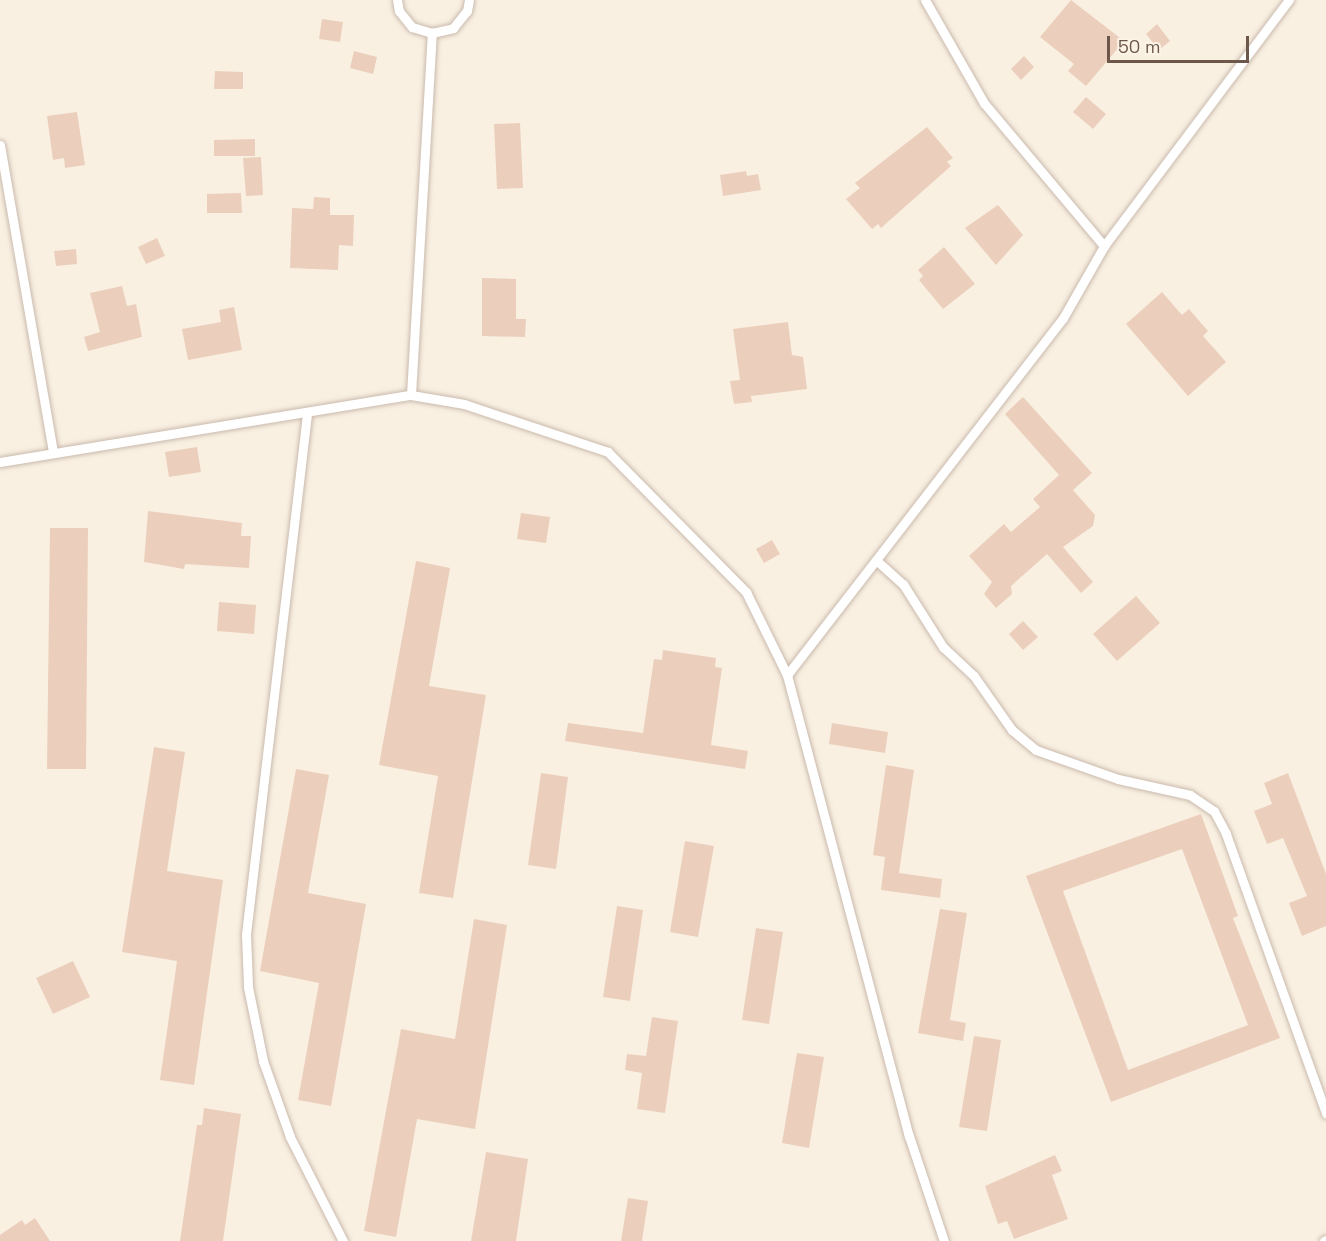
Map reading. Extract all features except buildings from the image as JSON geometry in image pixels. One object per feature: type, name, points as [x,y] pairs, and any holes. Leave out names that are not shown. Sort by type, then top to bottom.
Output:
[{"type":"lane","points":[[397,0],[399,11],[412,27],[432,33],[453,27],[467,11],[469,0]]},
{"type":"lane","points":[[925,0],[984,103],[1104,246]]},
{"type":"lane","points":[[787,675],[1063,318],[1104,246],[1289,0]]},
{"type":"lane","points":[[411,395],[432,33]]},
{"type":"lane","points":[[0,145],[53,451]]},
{"type":"lane","points":[[0,462],[53,451],[307,414],[411,395],[464,404],[608,452],[746,592],[787,675],[906,1125],[944,1241]]},
{"type":"lane","points":[[307,414],[246,934],[248,987],[263,1061],[290,1137],[343,1241]]},
{"type":"lane","points":[[876,560],[903,584],[943,647],[974,676],[1012,730],[1036,750],[1118,779],[1190,795],[1214,811],[1226,834],[1326,1114]]}]
